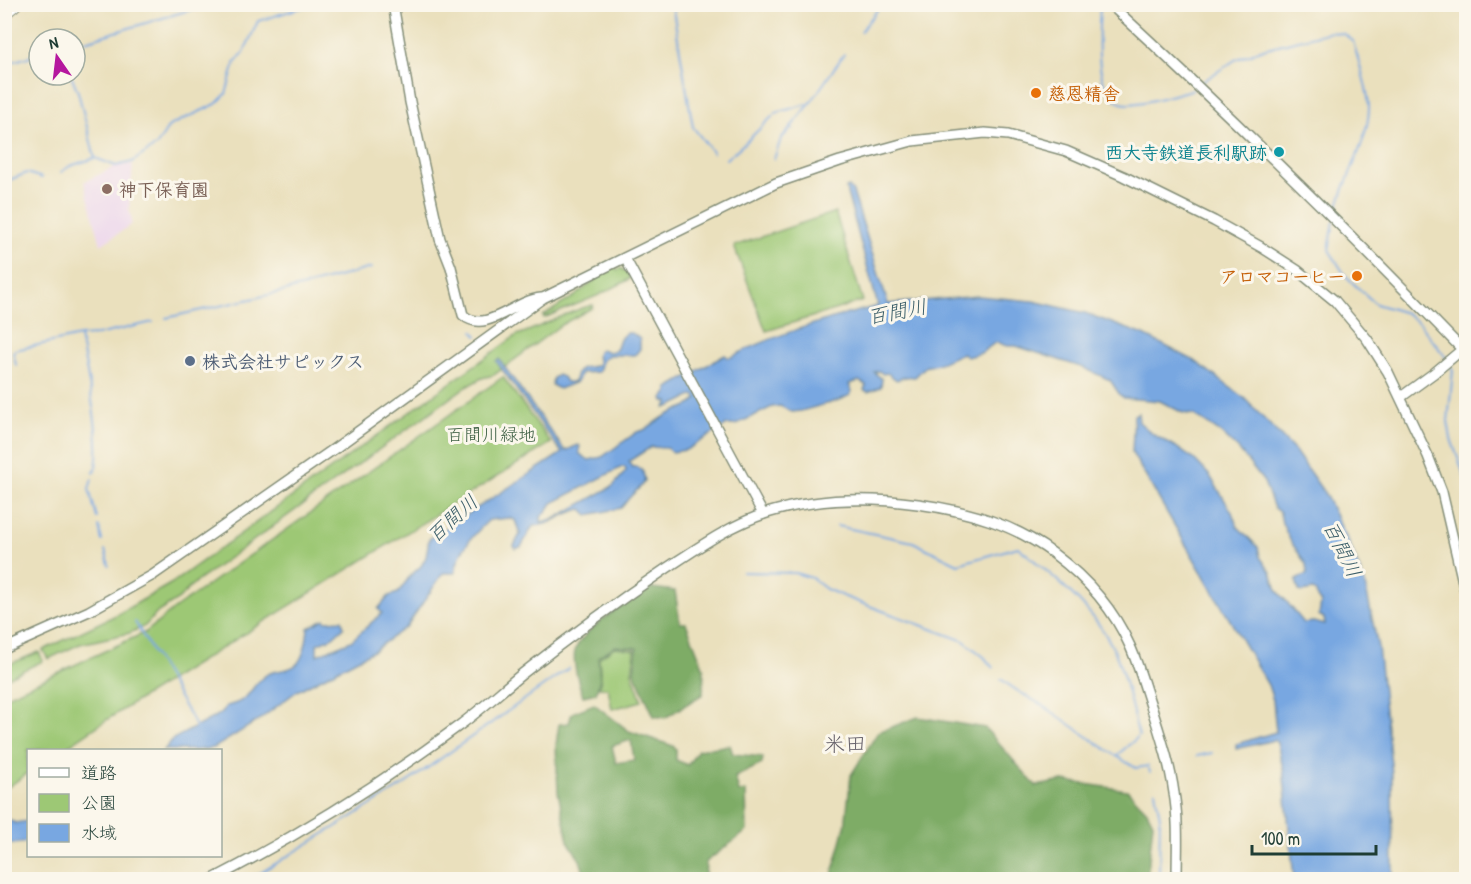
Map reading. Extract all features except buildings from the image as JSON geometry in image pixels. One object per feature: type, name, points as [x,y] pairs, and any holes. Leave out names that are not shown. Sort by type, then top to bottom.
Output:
[{"type":"street","points":[[393,4],[410,102],[440,239],[451,267],[463,315],[469,320],[479,322],[491,319],[530,299],[543,298]]},
{"type":"street","points":[[1110,4],[1197,85],[1464,347],[1401,397]]},
{"type":"street","points":[[4,649],[89,611],[153,575],[334,449],[543,298],[765,188],[834,163],[912,141],[976,133],[1008,135],[1066,151],[1123,176],[1214,221],[1297,270],[1335,301],[1355,323],[1378,355],[1401,397],[1428,456],[1442,492],[1467,595]]},
{"type":"street","points":[[625,258],[763,514]]},
{"type":"street","points":[[211,879],[294,834],[400,769],[464,723],[523,674],[642,584],[726,531],[763,514],[786,508],[844,500],[889,500],[960,511],[995,522],[1046,548],[1078,575],[1103,603],[1125,636],[1135,659],[1162,742],[1175,794],[1178,830],[1177,879]]},
{"type":"shaded area","points":[[133,164],[129,209],[131,225],[101,245],[84,182],[114,167]]},
{"type":"green space","points":[[835,212],[863,301],[766,331],[734,246]]},
{"type":"green space","points":[[615,267],[617,270],[620,268],[628,272],[630,279],[544,318],[543,316]]},
{"type":"green space","points":[[593,305],[592,308],[561,325],[494,375],[482,378],[464,388],[192,585],[179,599],[158,612],[145,626],[130,633],[80,644],[48,659],[43,650],[118,614],[172,583],[517,335]]},
{"type":"green space","name":"百間川緑地","points":[[503,377],[551,443],[111,717],[63,749],[27,749],[27,774],[5,789],[5,697],[146,632],[174,609]]},
{"type":"green space","points":[[652,588],[675,591],[680,623],[686,623],[704,669],[703,694],[665,718],[654,716],[634,672],[637,648],[615,646],[598,657],[600,679],[596,693],[583,696],[574,661],[579,643],[595,626],[644,591]]},
{"type":"green space","points":[[615,647],[635,650],[632,673],[642,701],[612,709],[608,688],[599,687],[601,679],[599,658]]},
{"type":"green space","points":[[39,652],[43,661],[5,679],[5,666]]},
{"type":"green space","points":[[594,704],[629,731],[673,746],[676,750],[676,760],[688,765],[698,750],[730,745],[733,754],[763,757],[762,764],[735,777],[739,792],[746,791],[747,831],[706,862],[705,879],[586,879],[580,860],[568,841],[558,792],[556,745],[559,724],[569,723],[572,713]],"holes":[[[631,740],[634,760],[616,763],[612,746]]]},
{"type":"green space","points":[[918,717],[985,728],[1036,786],[1063,781],[1127,790],[1147,811],[1153,823],[1147,879],[831,879],[845,827],[851,775],[878,732]]},
{"type":"water","name":"百間川","points":[[849,187],[853,192],[888,304],[978,296],[1033,301],[1085,313],[1144,335],[1195,361],[1244,398],[1295,451],[1325,494],[1350,545],[1365,584],[1378,647],[1392,773],[1393,879],[1294,879],[1283,768],[1277,743],[1274,740],[1236,749],[1236,744],[1276,732],[1273,700],[1268,685],[1132,453],[1134,415],[1138,413],[1139,422],[1154,435],[1196,461],[1210,476],[1232,512],[1237,526],[1258,547],[1260,557],[1271,572],[1277,590],[1304,623],[1314,622],[1325,625],[1324,618],[1319,615],[1321,603],[1316,592],[1313,590],[1299,591],[1296,580],[1307,574],[1306,564],[1291,542],[1280,513],[1274,508],[1264,482],[1239,450],[1221,433],[1194,415],[1183,413],[1160,401],[1124,398],[1110,380],[1084,368],[1016,346],[996,342],[981,353],[967,357],[963,353],[939,364],[926,366],[915,377],[897,380],[887,373],[874,372],[882,379],[881,387],[868,392],[864,390],[866,385],[859,381],[849,384],[852,391],[850,395],[840,400],[792,412],[780,406],[772,407],[735,425],[727,425],[686,450],[672,452],[666,448],[651,447],[629,461],[632,467],[638,467],[643,472],[645,481],[621,508],[588,515],[582,509],[546,524],[533,526],[521,547],[515,549],[514,546],[520,534],[515,520],[509,518],[489,520],[463,551],[455,573],[443,573],[407,626],[373,651],[297,691],[259,720],[214,748],[165,749],[173,739],[222,713],[226,706],[241,701],[266,675],[294,667],[304,652],[308,628],[324,619],[326,621],[342,620],[344,627],[333,637],[317,644],[317,655],[351,641],[382,613],[378,609],[389,596],[398,593],[410,576],[421,566],[426,557],[429,539],[562,453],[496,361],[499,359],[565,451],[578,445],[580,454],[589,460],[602,457],[637,432],[692,404],[697,399],[695,395],[665,408],[669,402],[664,401],[663,398],[668,388],[725,355],[729,358],[802,328],[878,306],[846,188]],"holes":[[[622,467],[625,467],[626,471],[613,486],[554,519],[541,522],[541,517],[552,503]]]},
{"type":"water","points":[[627,333],[632,333],[640,339],[640,349],[635,355],[609,355],[602,361],[599,372],[581,373],[577,382],[559,389],[552,385],[553,378],[558,375],[566,382],[574,382],[579,370],[598,365],[597,354],[601,349],[609,352],[616,350],[621,338]]},
{"type":"water","points":[[4,817],[15,823],[27,821],[27,842],[5,845]]},
{"type":"waterway","points":[[87,40],[210,4]]},
{"type":"waterway","points":[[61,172],[70,166],[95,158],[116,166],[132,162],[157,145],[169,126],[216,104],[226,94],[235,63],[244,52],[258,21],[313,4]]},
{"type":"waterway","points":[[672,4],[693,127],[713,153]]},
{"type":"waterway","points":[[861,31],[878,9],[887,4]]},
{"type":"waterway","points":[[1098,4],[1100,6],[1099,47],[1102,78],[1107,91],[1115,100],[1127,104],[1142,103],[1194,88]]},
{"type":"waterway","points":[[1199,84],[1235,60],[1263,49],[1330,32],[1344,34],[1353,41],[1369,102],[1368,122],[1335,216]]},
{"type":"waterway","points":[[793,129],[791,127],[844,54]]},
{"type":"waterway","points":[[4,64],[27,57]]},
{"type":"waterway","points":[[76,87],[95,158]]},
{"type":"waterway","points":[[726,159],[776,113],[809,105]]},
{"type":"waterway","points":[[774,159],[781,139],[791,128]]},
{"type":"waterway","points":[[4,182],[27,173],[42,178]]},
{"type":"waterway","points":[[1334,221],[1329,250],[1345,275],[1376,304],[1406,313],[1419,323],[1448,360]]},
{"type":"waterway","points":[[166,318],[286,291],[371,268]]},
{"type":"waterway","points":[[16,365],[13,352],[15,350],[153,322]]},
{"type":"waterway","points":[[473,331],[477,336]]},
{"type":"waterway","points":[[80,336],[96,427],[97,461],[94,473]]},
{"type":"waterway","points":[[1450,365],[1453,370],[1448,421],[1451,439],[1466,480]]},
{"type":"waterway","points":[[92,479],[89,489],[97,518]]},
{"type":"waterway","points":[[837,526],[913,542],[958,564],[1018,547],[1075,598],[1100,627],[1118,660],[1139,736]]},
{"type":"waterway","points":[[99,527],[102,541]]},
{"type":"waterway","points":[[105,550],[109,565]]},
{"type":"waterway","points":[[743,572],[795,573],[812,578],[826,589],[845,597],[964,641],[984,657],[993,668]]},
{"type":"waterway","points":[[135,622],[197,728]]},
{"type":"waterway","points":[[249,880],[402,786],[569,668]]},
{"type":"waterway","points":[[1001,679],[1136,768],[1148,766]]},
{"type":"waterway","points":[[1116,756],[1137,738]]},
{"type":"waterway","points":[[1197,756],[1212,753]]},
{"type":"waterway","points":[[1155,791],[1160,817],[1159,880]]},
{"type":"waterway","points":[[146,880],[162,872],[166,878]]},
{"type":"place","name":"慈恩精舎","points":[[1036,93]]},
{"type":"place","name":"西大寺鉄道長利駅跡","points":[[1279,152]]},
{"type":"place","name":"神下保育園","points":[[107,189]]},
{"type":"place","name":"アロマコーヒー","points":[[1357,276]]},
{"type":"place","name":"株式会社サピックス","points":[[190,361]]},
{"type":"district","name":"米田","points":[[845,743]]}]
